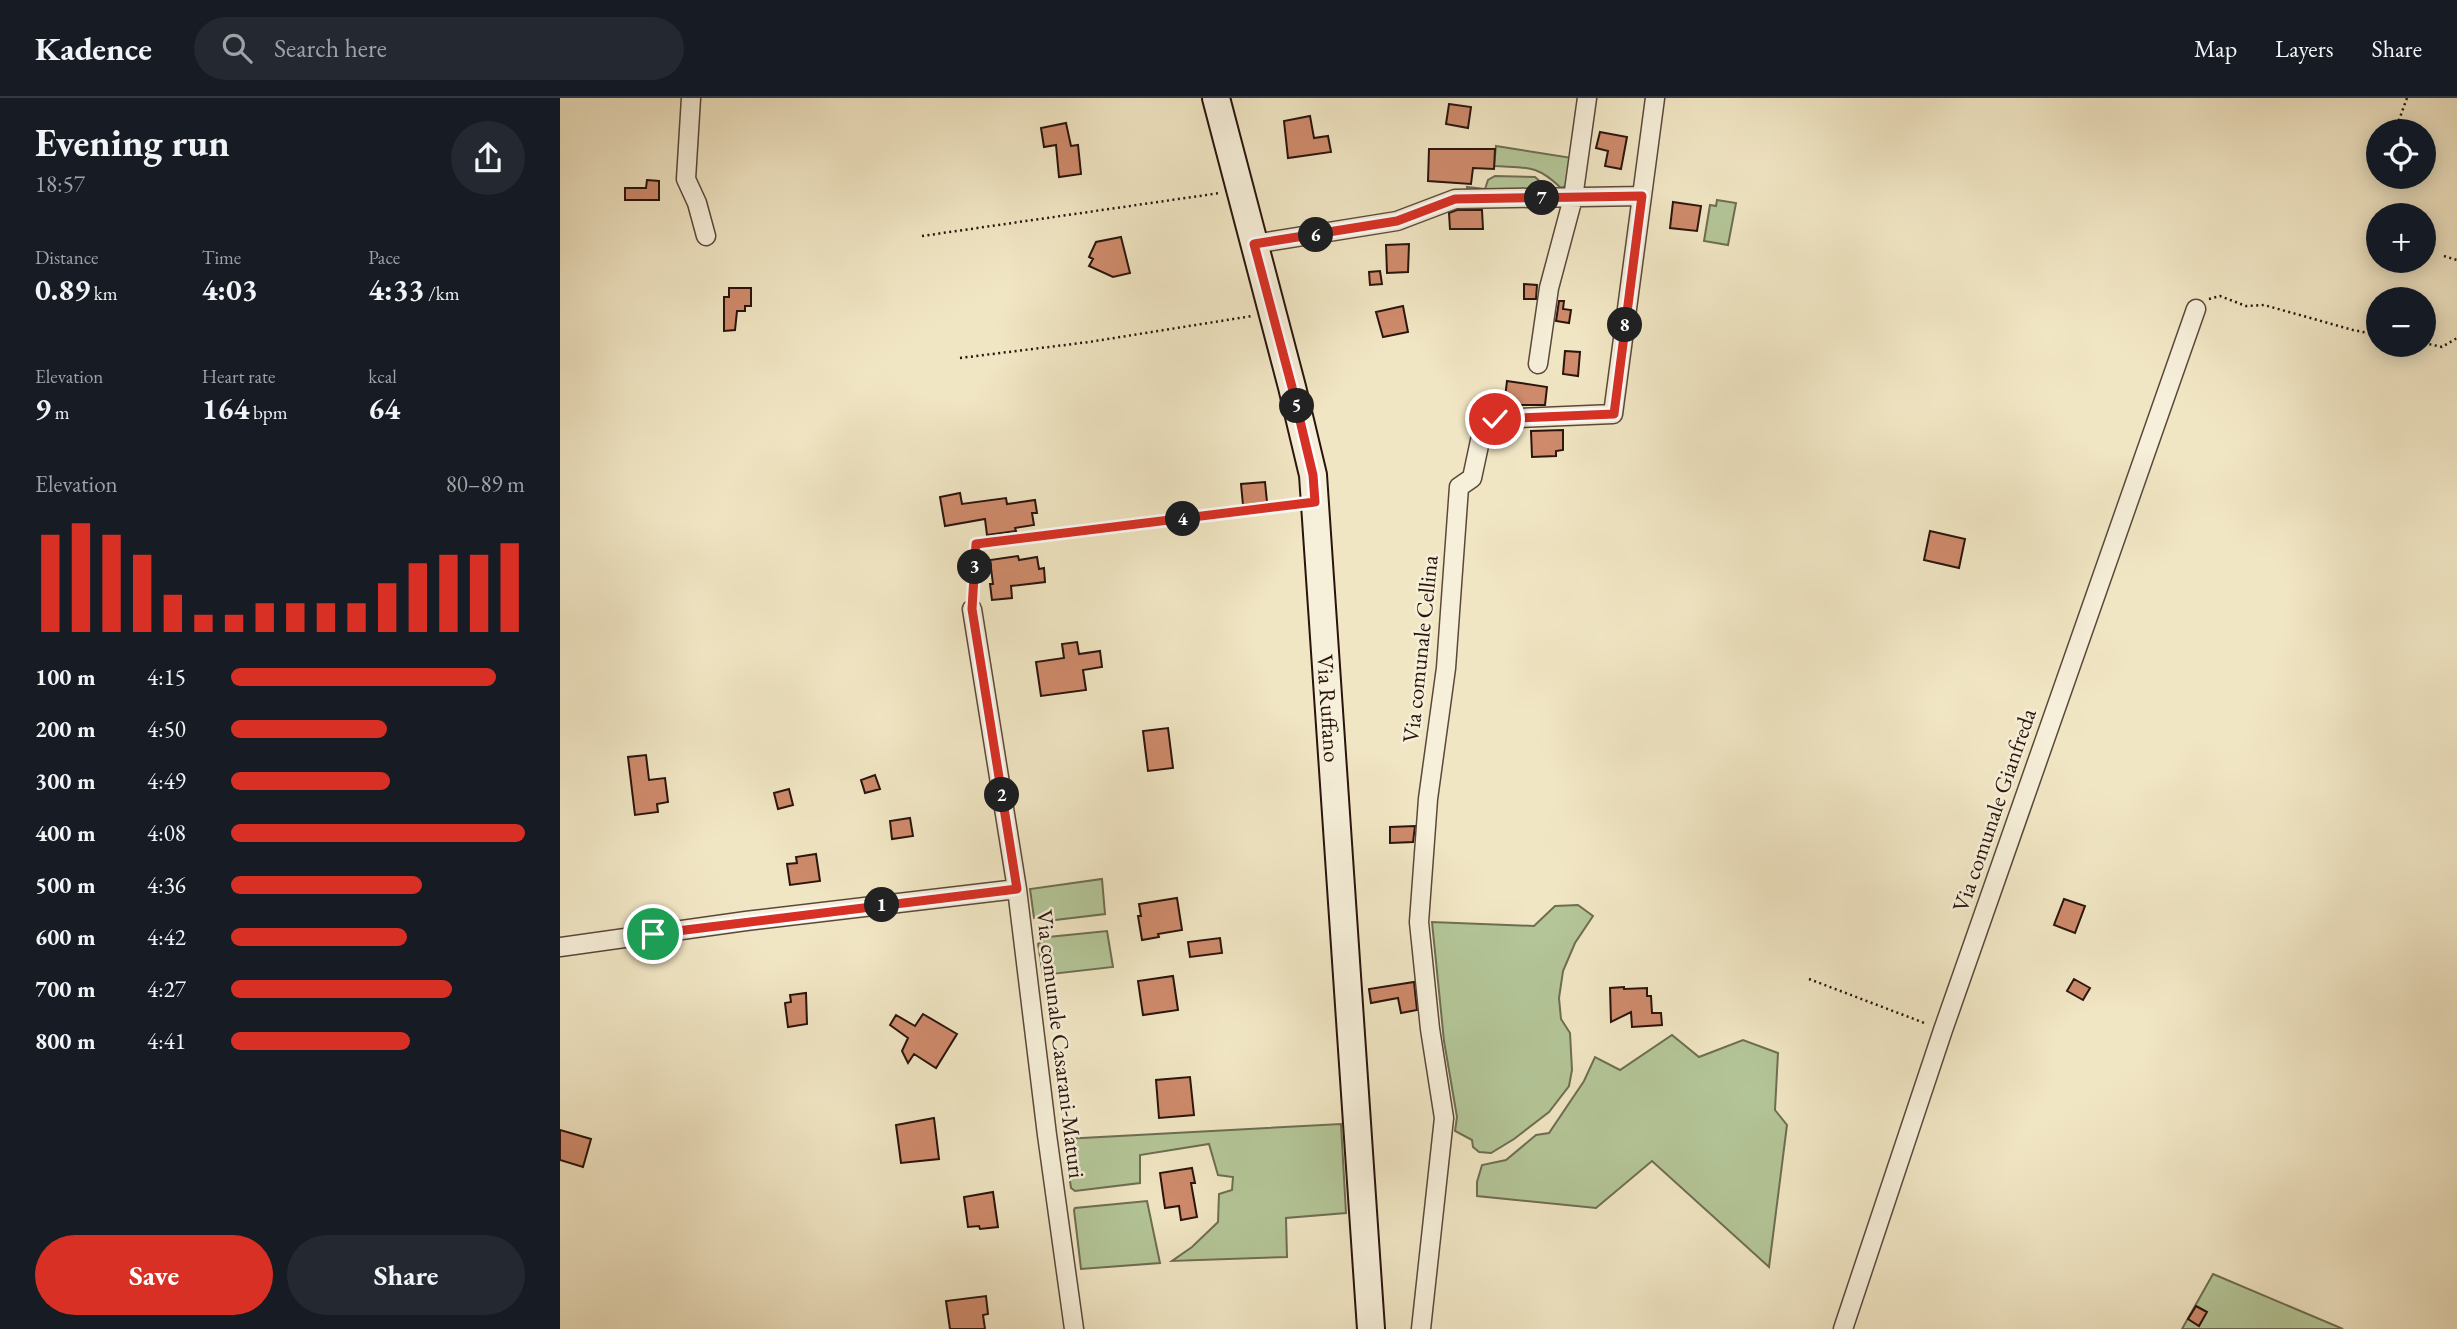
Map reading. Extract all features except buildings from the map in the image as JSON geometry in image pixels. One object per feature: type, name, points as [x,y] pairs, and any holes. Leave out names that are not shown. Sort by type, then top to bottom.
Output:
[{"type":"street","points":[[691,98],[687,179],[706,236]]},
{"type":"street","name":"Via Ruffano","points":[[1216,98],[1313,475],[1371,1329]]},
{"type":"street","points":[[1538,364],[1549,288],[1573,198],[1587,98]]},
{"type":"street","name":"Via comunale Cellina","points":[[1421,1329],[1444,1118],[1430,1029],[1419,922],[1428,799],[1446,668],[1459,487],[1472,478],[1481,436],[1495,419],[1614,414],[1655,98]]},
{"type":"street","points":[[1254,244],[1388,223],[1455,199],[1642,196]]},
{"type":"street","name":"Via comunale Gianfreda","points":[[1843,1329],[1943,1030],[2196,309]]},
{"type":"street","points":[[972,609],[1017,889]]},
{"type":"street","name":"Via comunale Casarani-Maturi","points":[[560,947],[746,920],[1017,889],[1074,1329]]},
{"type":"path","points":[[2399,119],[2407,98]]},
{"type":"path","points":[[922,236],[1240,190]]},
{"type":"path","points":[[2444,257],[2457,260]]},
{"type":"path","points":[[2196,309],[2208,299],[2220,296],[2246,306],[2264,305],[2366,332]]},
{"type":"path","points":[[960,358],[1089,342],[1272,312]]},
{"type":"path","points":[[2436,346],[2442,347],[2457,338]]},
{"type":"path","points":[[972,609],[976,544],[1315,502]]},
{"type":"path","points":[[1809,979],[1943,1030]]},
{"type":"green space","points":[[1496,146],[1572,158],[1566,186],[1561,188],[1538,171],[1494,166]]},
{"type":"green space","points":[[1495,176],[1535,177],[1543,184],[1545,196],[1468,194],[1467,187],[1485,189],[1488,180]]},
{"type":"green space","points":[[1717,200],[1736,203],[1728,245],[1704,241],[1710,205],[1716,206]]},
{"type":"green space","points":[[1102,879],[1105,914],[1047,921],[1034,918],[1030,889]]},
{"type":"green space","points":[[1578,905],[1593,916],[1575,943],[1563,971],[1559,998],[1561,1019],[1570,1033],[1572,1070],[1569,1086],[1549,1112],[1514,1139],[1491,1153],[1479,1152],[1473,1147],[1472,1140],[1455,1131],[1457,1117],[1444,1041],[1432,922],[1534,926],[1555,906]]},
{"type":"green space","points":[[1107,931],[1113,967],[1043,975],[1038,944],[1048,937]]},
{"type":"green space","points":[[1672,1035],[1699,1057],[1743,1040],[1778,1053],[1775,1110],[1787,1125],[1769,1267],[1652,1161],[1596,1208],[1477,1196],[1477,1182],[1482,1165],[1506,1160],[1536,1135],[1549,1133],[1584,1081],[1595,1057],[1620,1070]]},
{"type":"green space","points":[[1341,1124],[1346,1213],[1286,1218],[1287,1257],[1172,1261],[1192,1247],[1218,1222],[1219,1194],[1232,1190],[1233,1177],[1218,1175],[1209,1144],[1140,1155],[1140,1183],[1075,1191],[1071,1188],[1064,1139]]},
{"type":"green space","points":[[1147,1201],[1160,1263],[1081,1269],[1075,1208]]},
{"type":"green space","points":[[2213,1274],[2343,1329],[2182,1329]]},
{"type":"route","points":[[653,934],[746,920],[1017,889],[972,609],[976,544],[1315,502],[1313,475],[1254,244],[1397,221],[1455,199],[1642,196],[1614,414],[1495,419]]}]
